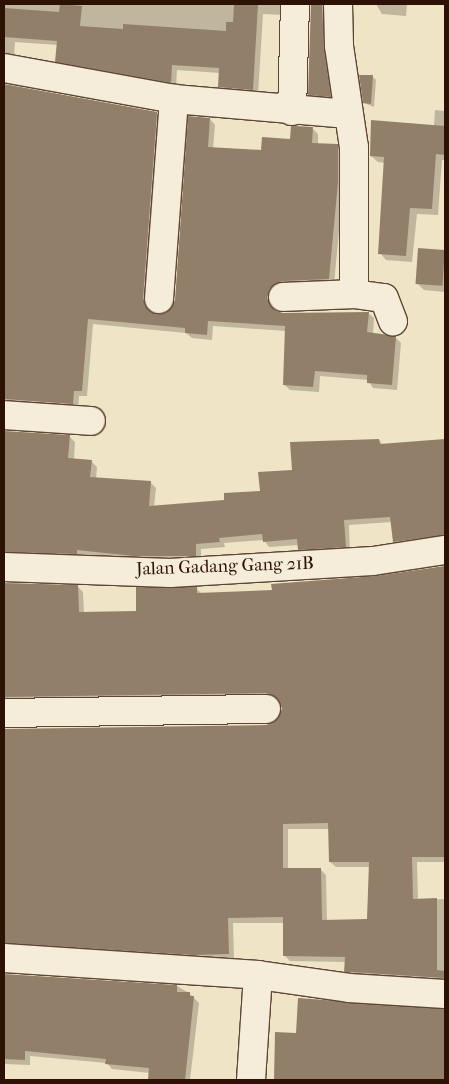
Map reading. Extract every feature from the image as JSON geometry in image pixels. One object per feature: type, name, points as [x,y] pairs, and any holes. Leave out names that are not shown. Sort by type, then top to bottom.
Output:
[{"type":"street","points":[[292,111],[295,4]]},
{"type":"street","points":[[338,4],[348,114],[354,147],[354,294]]},
{"type":"street","points":[[4,68],[174,99],[292,111],[348,114]]},
{"type":"street","points":[[159,299],[174,99]]},
{"type":"street","points":[[283,297],[354,294],[384,298],[393,321]]},
{"type":"street","points":[[4,415],[91,422]]},
{"type":"street","name":"Jalan Gadang Gang 21B","points":[[4,567],[170,573],[373,561],[445,550]]},
{"type":"street","points":[[4,713],[266,709]]},
{"type":"street","points":[[4,958],[258,975],[349,988],[445,994]]},
{"type":"street","points":[[251,1080],[258,975]]},
{"type":"building","points":[[60,4],[82,6],[80,26],[123,29],[123,24],[226,31],[226,22],[233,22],[234,4],[258,4],[253,90],[218,87],[219,68],[172,65],[171,83],[55,62],[57,41],[4,37],[4,8],[59,12]]},
{"type":"building","points":[[311,4],[322,4],[324,48],[331,97],[308,95]]},
{"type":"building","points":[[359,75],[373,75],[371,104],[363,103]]},
{"type":"building","points":[[4,84],[157,112],[143,298],[145,306],[157,314],[166,313],[175,300],[188,116],[210,118],[208,147],[261,150],[262,137],[290,139],[291,126],[313,127],[312,143],[338,144],[338,182],[329,279],[282,281],[269,289],[267,298],[275,311],[283,313],[369,312],[367,332],[396,336],[392,385],[367,383],[367,375],[315,371],[313,387],[283,385],[285,326],[208,321],[207,335],[185,333],[185,328],[88,319],[82,391],[74,391],[73,404],[5,399]]},
{"type":"building","points":[[371,120],[445,126],[445,155],[436,154],[432,209],[410,208],[406,256],[378,254],[384,157],[370,156]]},
{"type":"building","points":[[418,248],[445,250],[442,286],[415,284]]},
{"type":"building","points":[[4,431],[70,435],[68,458],[92,460],[90,477],[151,481],[149,506],[224,500],[224,493],[260,491],[258,472],[292,470],[290,442],[379,439],[380,444],[445,439],[445,535],[393,542],[390,517],[344,520],[346,547],[298,550],[297,539],[263,542],[262,534],[219,538],[220,542],[196,544],[196,556],[134,556],[77,550],[77,554],[4,552]]},
{"type":"building","points":[[445,566],[445,857],[412,857],[413,899],[437,898],[437,970],[445,971],[445,978],[344,972],[345,957],[283,956],[283,917],[228,918],[229,954],[193,955],[4,943],[4,729],[266,725],[274,722],[282,709],[279,701],[266,693],[4,697],[4,583],[78,585],[79,612],[136,611],[136,587],[197,587],[197,593],[272,590],[271,584],[375,576]],"holes":[[[328,823],[329,862],[369,862],[367,919],[322,920],[321,868],[283,868],[283,824]]]},
{"type":"building","points":[[4,974],[177,985],[177,992],[190,992],[190,996],[194,996],[185,1080],[148,1080],[149,1068],[105,1064],[106,1059],[25,1051],[25,1060],[4,1059]]},
{"type":"building","points":[[298,998],[445,1009],[445,1080],[274,1080],[275,1032],[296,1033]]}]
